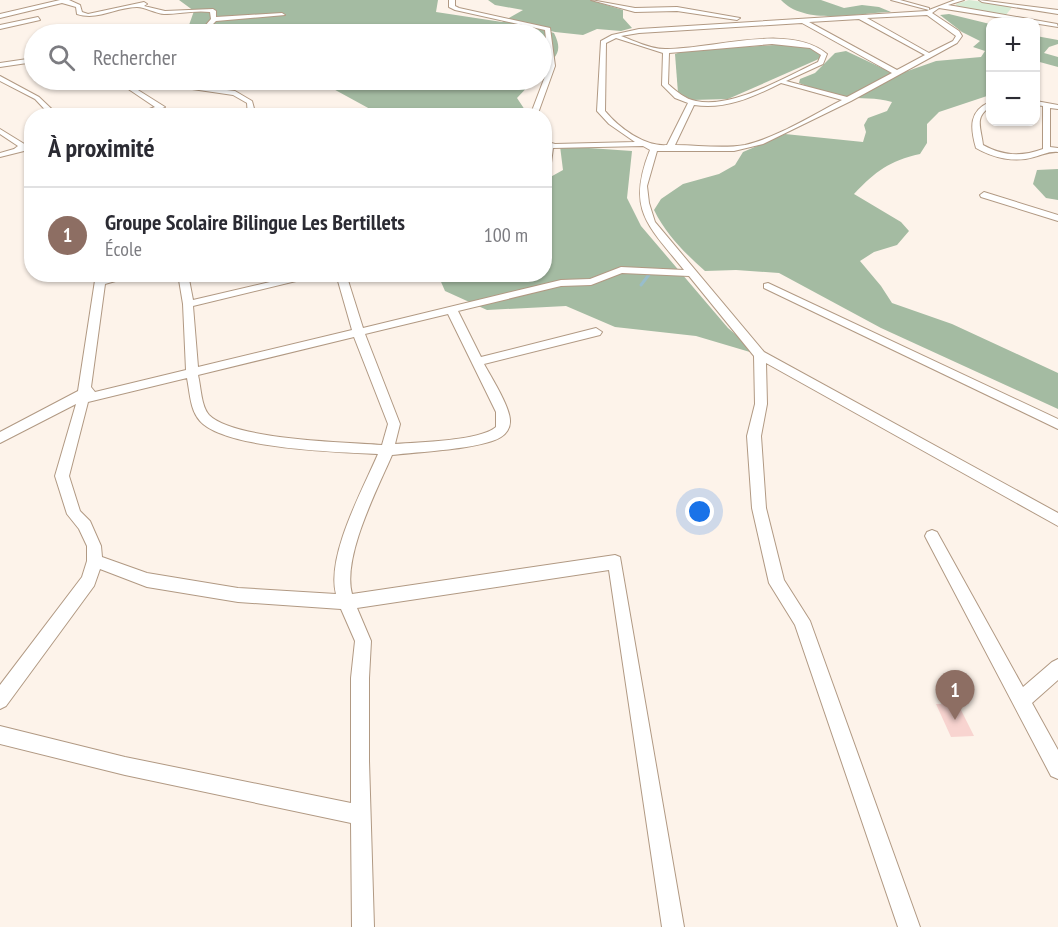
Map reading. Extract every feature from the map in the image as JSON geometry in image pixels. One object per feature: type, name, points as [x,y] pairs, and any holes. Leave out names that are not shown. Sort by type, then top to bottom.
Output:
[{"type":"street","points":[[0,16],[64,0],[78,6],[79,13],[99,20]]},
{"type":"street","points":[[452,0],[452,7],[457,9],[525,24]]},
{"type":"street","points":[[594,0],[632,7],[685,10],[748,19],[759,24]]},
{"type":"street","points":[[894,0],[930,12],[959,36],[955,42],[896,72],[849,100],[764,141],[744,147],[724,149],[671,145],[654,149],[605,117],[601,111],[603,42],[614,36],[629,32],[930,12],[961,0]]},
{"type":"street","points":[[982,0],[1058,12]]},
{"type":"street","points":[[88,16],[150,3]]},
{"type":"street","points":[[137,4],[149,11],[166,14],[199,9],[213,10],[214,19]]},
{"type":"street","points":[[941,6],[1007,18]]},
{"type":"street","points":[[209,24],[214,19],[282,15]]},
{"type":"street","points":[[860,17],[929,55]]},
{"type":"street","points":[[0,27],[38,20]]},
{"type":"street","points":[[803,21],[896,72]]},
{"type":"street","points":[[1040,24],[1057,26]]},
{"type":"street","points":[[614,36],[666,52],[687,48],[782,42],[804,45],[821,51],[831,50]]},
{"type":"street","points":[[840,48],[850,47]]},
{"type":"street","points":[[666,52],[665,85],[680,99],[692,104],[736,102],[821,63],[824,58],[821,51]]},
{"type":"street","points":[[0,65],[24,61]]},
{"type":"street","points":[[0,78],[37,98],[48,108]]},
{"type":"street","points":[[780,81],[849,100]]},
{"type":"street","points":[[134,90],[161,107],[158,108]]},
{"type":"street","points":[[212,90],[236,93],[250,102],[251,108]]},
{"type":"street","points":[[536,108],[543,90]]},
{"type":"street","points":[[671,145],[692,104]]},
{"type":"street","points":[[1040,104],[1058,107]]},
{"type":"street","points":[[1046,148],[1047,105]]},
{"type":"street","points":[[986,107],[978,112],[976,118],[979,146],[992,153],[1023,157],[1046,148],[1058,150]]},
{"type":"street","points":[[0,131],[23,146],[20,150]]},
{"type":"street","points":[[552,144],[644,143]]},
{"type":"street","points":[[0,155],[24,149]]},
{"type":"street","points":[[654,149],[644,172],[641,188],[643,205],[651,223],[760,355],[1058,520]]},
{"type":"street","points":[[984,195],[1058,218]]},
{"type":"street","points":[[0,438],[87,394],[359,333],[561,283],[591,282],[621,270],[693,273]]},
{"type":"street","points":[[0,700],[88,580],[95,561],[94,546],[85,525],[74,514],[62,476],[87,394],[101,282]]},
{"type":"street","points":[[184,282],[192,372],[199,411],[206,420],[237,435],[318,445],[387,450],[465,441],[495,435],[502,429],[504,422],[502,412],[452,310]]},
{"type":"street","points":[[188,304],[285,282]]},
{"type":"street","points":[[343,282],[359,333],[394,424],[387,450],[352,530],[341,583],[346,602],[363,641],[360,678],[363,927]]},
{"type":"street","points":[[768,286],[1054,427]]},
{"type":"street","points":[[479,361],[596,332]]},
{"type":"street","points":[[760,355],[761,404],[754,435],[759,508],[777,583],[802,621],[909,927]]},
{"type":"street","points":[[932,536],[1058,769]]},
{"type":"street","points":[[95,561],[147,580],[238,595],[346,602],[615,562],[673,927]]},
{"type":"street","points":[[1022,700],[1058,668]]},
{"type":"street","points":[[0,735],[124,766],[361,815]]},
{"type":"green space","points":[[179,0],[438,0],[436,12],[502,22],[523,10],[495,5],[488,0],[590,0],[623,10],[623,18],[632,28],[621,31],[597,29],[583,35],[552,31],[552,24],[189,24],[194,11]]},
{"type":"green space","points":[[781,0],[821,0],[844,8],[862,5],[879,7],[891,12],[818,15],[791,8]]},
{"type":"green space","points":[[969,0],[1013,6],[1005,16],[957,7],[956,4]]},
{"type":"green space","points":[[949,14],[986,23],[986,96],[939,112],[927,124],[927,143],[920,154],[884,168],[854,194],[901,222],[909,231],[897,245],[874,252],[860,261],[892,303],[952,324],[1058,373],[1058,409],[881,328],[779,273],[736,270],[705,271],[676,243],[654,210],[661,199],[683,184],[719,174],[735,165],[743,152],[785,134],[863,142],[866,132],[864,125],[868,118],[887,111],[892,102],[833,94],[799,83],[800,79],[815,73],[835,53],[846,51],[882,68],[902,73],[936,61],[981,57],[985,51],[973,47],[980,41],[962,32],[940,15]]},
{"type":"green space","points":[[552,32],[558,45],[552,60]]},
{"type":"green space","points":[[1040,37],[1058,40],[1058,44],[1049,47],[1044,53],[1058,57],[1058,67],[1040,62]]},
{"type":"green space","points":[[793,44],[809,47],[819,53],[821,58],[728,99],[692,100],[678,93],[675,54],[686,50]]},
{"type":"green space","points":[[335,90],[525,90],[517,98],[524,108],[368,108]]},
{"type":"green space","points":[[560,146],[632,151],[627,198],[641,226],[728,328],[760,355],[696,336],[615,327],[566,306],[487,310],[445,291],[441,282],[552,282],[552,176],[563,170]]},
{"type":"green space","points":[[1058,169],[1058,200],[1046,198],[1033,184],[1037,170]]},
{"type":"building","points":[[936,704],[958,704],[974,736],[951,737]]},
{"type":"waterway","points":[[641,285],[651,272]]},
{"type":"place","name":"Groupe Scolaire Bilingue Les Bertillets","points":[[955,720]]}]
